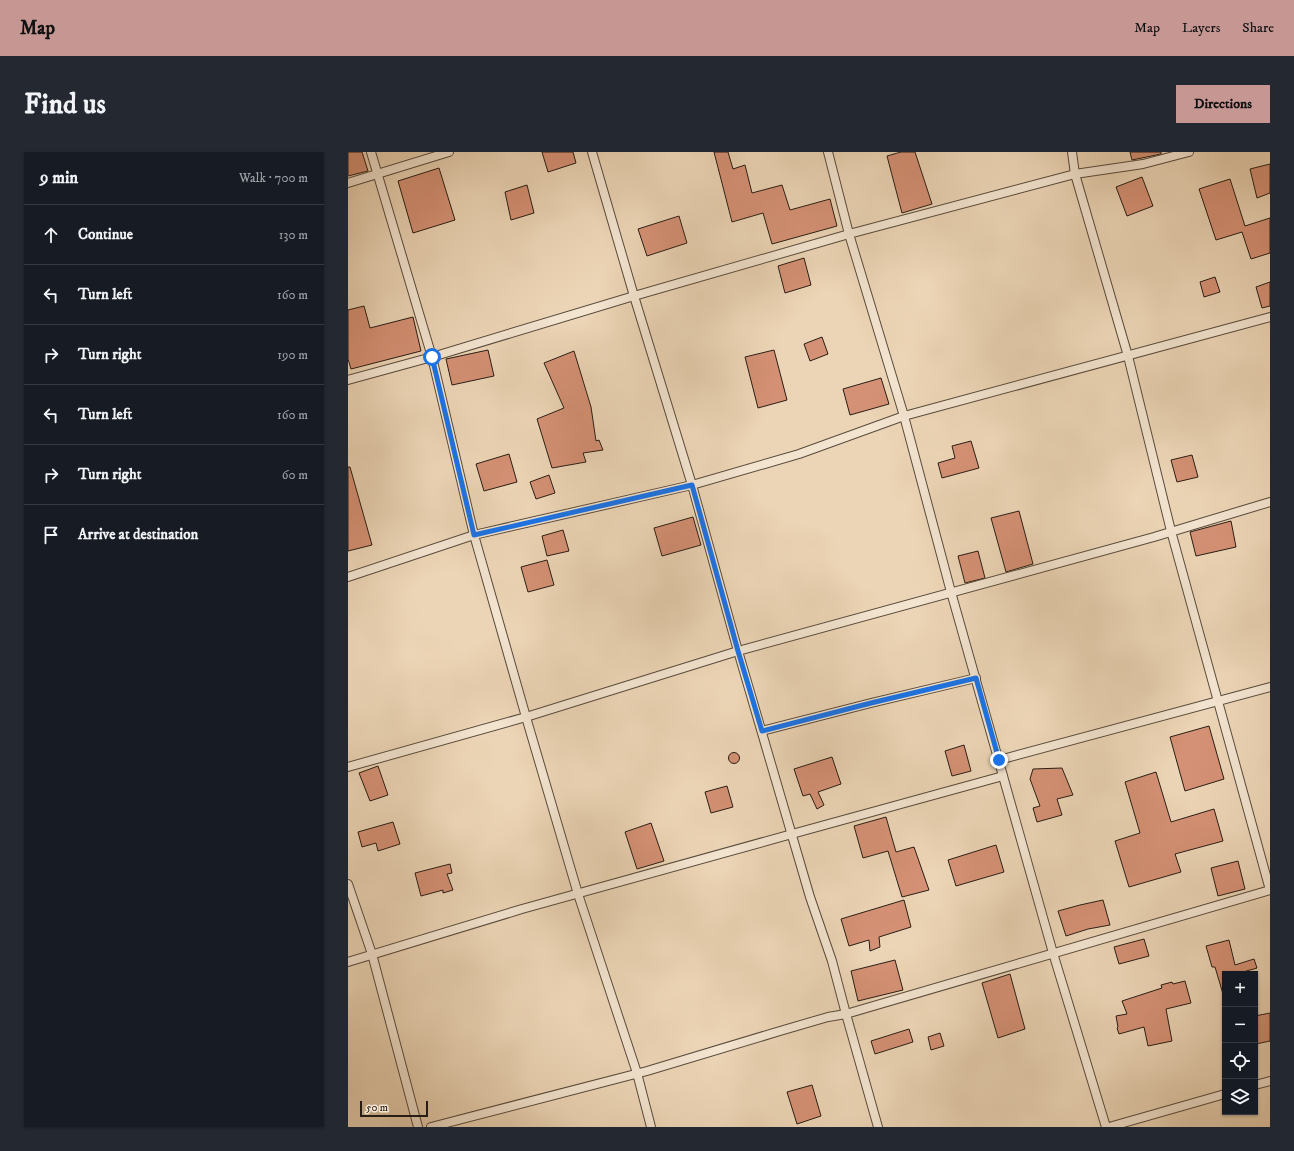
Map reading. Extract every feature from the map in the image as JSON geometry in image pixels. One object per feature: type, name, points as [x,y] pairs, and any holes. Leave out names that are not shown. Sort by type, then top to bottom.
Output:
[{"type":"street","points":[[371,152],[432,357],[474,535],[526,717],[578,894],[637,1073],[651,1127]]},
{"type":"street","points":[[348,183],[449,152]]},
{"type":"street","points":[[592,152],[692,485],[738,651],[810,897],[832,961],[878,1127]]},
{"type":"street","points":[[828,152],[849,234],[904,416],[951,592],[1003,776],[1106,1127]]},
{"type":"street","points":[[431,1127],[637,1073],[828,1017],[846,1014],[1270,890],[1172,531],[1128,356],[1075,174],[1072,152]]},
{"type":"street","points":[[348,380],[432,357],[634,296],[849,234],[1075,174],[1143,164],[1189,152]]},
{"type":"street","points":[[348,577],[474,535],[692,485],[799,454],[904,416],[1270,317]]},
{"type":"street","points":[[348,767],[526,717],[738,651],[1172,531],[1270,502]]},
{"type":"street","points":[[762,731],[976,678]]},
{"type":"street","points":[[999,760],[1270,687]]},
{"type":"street","points":[[348,962],[522,909],[1003,776]]},
{"type":"street","points":[[348,884],[372,954],[418,1127]]},
{"type":"street","points":[[1258,1084],[1270,1081]]},
{"type":"street","points":[[1109,1127],[1222,1095]]},
{"type":"building","points":[[348,152],[362,152],[368,171],[348,176]]},
{"type":"building","points":[[542,152],[573,152],[576,163],[548,172]]},
{"type":"building","points":[[714,152],[728,152],[733,169],[745,165],[752,193],[782,185],[790,210],[830,199],[837,226],[772,244],[763,213],[732,222]]},
{"type":"building","points":[[901,152],[915,152],[932,204],[902,213],[887,156]]},
{"type":"building","points":[[1130,152],[1161,152],[1161,154],[1132,160]]},
{"type":"building","points":[[1270,164],[1270,193],[1257,198],[1250,169]]},
{"type":"building","points":[[439,168],[455,220],[413,233],[398,181]]},
{"type":"building","points":[[1142,177],[1153,206],[1127,216],[1116,187]]},
{"type":"building","points":[[1230,179],[1245,226],[1270,218],[1270,253],[1251,259],[1242,232],[1216,240],[1199,189]]},
{"type":"building","points":[[527,185],[534,213],[511,220],[505,192]]},
{"type":"building","points":[[679,216],[687,243],[647,256],[638,229]]},
{"type":"building","points":[[804,258],[811,285],[785,293],[778,266]]},
{"type":"building","points":[[1215,277],[1220,292],[1204,297],[1200,282]]},
{"type":"building","points":[[1270,282],[1270,306],[1262,308],[1256,287]]},
{"type":"building","points":[[364,306],[370,328],[413,317],[421,351],[351,369],[348,359],[348,310]]},
{"type":"building","points":[[822,337],[828,354],[810,361],[804,344]]},
{"type":"building","points":[[488,350],[494,376],[452,385],[446,359]]},
{"type":"building","points":[[774,350],[787,400],[758,408],[745,357]]},
{"type":"building","points":[[574,351],[591,407],[596,441],[599,440],[603,450],[583,453],[586,462],[552,468],[537,419],[564,408],[544,363]]},
{"type":"building","points":[[881,378],[889,404],[850,415],[843,389]]},
{"type":"building","points":[[971,441],[979,468],[942,478],[938,463],[955,458],[952,446]]},
{"type":"building","points":[[509,454],[517,482],[484,491],[476,464]]},
{"type":"building","points":[[1192,455],[1198,477],[1177,482],[1171,460]]},
{"type":"building","points":[[348,467],[350,467],[372,545],[348,551]]},
{"type":"building","points":[[549,475],[555,493],[536,499],[530,482]]},
{"type":"building","points":[[1019,511],[1033,564],[1006,572],[991,518]]},
{"type":"building","points":[[693,517],[701,545],[662,556],[654,528]]},
{"type":"building","points":[[1231,521],[1236,547],[1196,556],[1190,532]]},
{"type":"building","points":[[563,530],[569,551],[547,556],[542,536]]},
{"type":"building","points":[[978,551],[985,578],[965,583],[958,556]]},
{"type":"building","points":[[547,560],[554,585],[528,592],[521,567]]},
{"type":"building","points":[[1209,726],[1224,779],[1185,791],[1170,737]]},
{"type":"building","points":[[964,745],[971,771],[952,776],[945,751]]},
{"type":"building","points":[[734,752],[738,754],[740,758],[738,762],[734,764],[730,762],[728,758],[730,754]]},
{"type":"building","points":[[832,757],[841,784],[818,792],[824,805],[817,809],[810,794],[803,796],[794,769]]},
{"type":"building","points":[[378,766],[388,795],[370,801],[359,773]]},
{"type":"building","points":[[1062,768],[1073,795],[1057,799],[1062,815],[1037,822],[1033,808],[1040,806],[1030,779],[1033,769]]},
{"type":"building","points":[[1156,772],[1171,822],[1214,809],[1223,841],[1175,854],[1181,872],[1129,887],[1115,841],[1140,833],[1125,782]]},
{"type":"building","points":[[727,786],[733,807],[711,813],[705,792]]},
{"type":"building","points":[[886,817],[896,852],[914,847],[929,890],[902,897],[888,851],[863,858],[854,826]]},
{"type":"building","points":[[393,822],[400,844],[378,851],[376,843],[362,847],[358,832]]},
{"type":"building","points":[[651,823],[664,861],[637,869],[625,832]]},
{"type":"building","points":[[996,845],[1004,872],[956,886],[948,860]]},
{"type":"building","points":[[1238,861],[1245,889],[1218,896],[1211,868]]},
{"type":"building","points":[[450,864],[452,873],[447,874],[453,890],[443,893],[443,890],[421,896],[415,873]]},
{"type":"building","points":[[904,900],[911,927],[879,937],[880,947],[870,951],[869,940],[849,946],[841,919]]},
{"type":"building","points":[[1103,900],[1110,925],[1088,929],[1066,936],[1058,911]]},
{"type":"building","points":[[1144,939],[1149,956],[1119,964],[1114,947]]},
{"type":"building","points":[[1229,940],[1235,965],[1254,959],[1257,968],[1246,971],[1222,971],[1222,991],[1215,967],[1212,967],[1206,946]]},
{"type":"building","points":[[895,960],[903,990],[858,1001],[851,971]]},
{"type":"building","points":[[1010,974],[1025,1029],[998,1038],[982,983]]},
{"type":"building","points":[[1185,981],[1191,1003],[1166,1009],[1172,1041],[1148,1046],[1144,1027],[1119,1034],[1116,1016],[1127,1014],[1122,1001],[1162,988],[1161,985]]},
{"type":"building","points":[[1270,1013],[1270,1041],[1258,1044],[1258,1015]]},
{"type":"building","points":[[909,1029],[913,1042],[875,1054],[871,1041]]},
{"type":"building","points":[[940,1033],[944,1046],[931,1050],[928,1037]]},
{"type":"building","points":[[812,1085],[821,1116],[797,1124],[787,1092]]},
{"type":"route","points":[[432,357],[474,535],[692,485],[762,731],[976,678],[999,760]]}]
